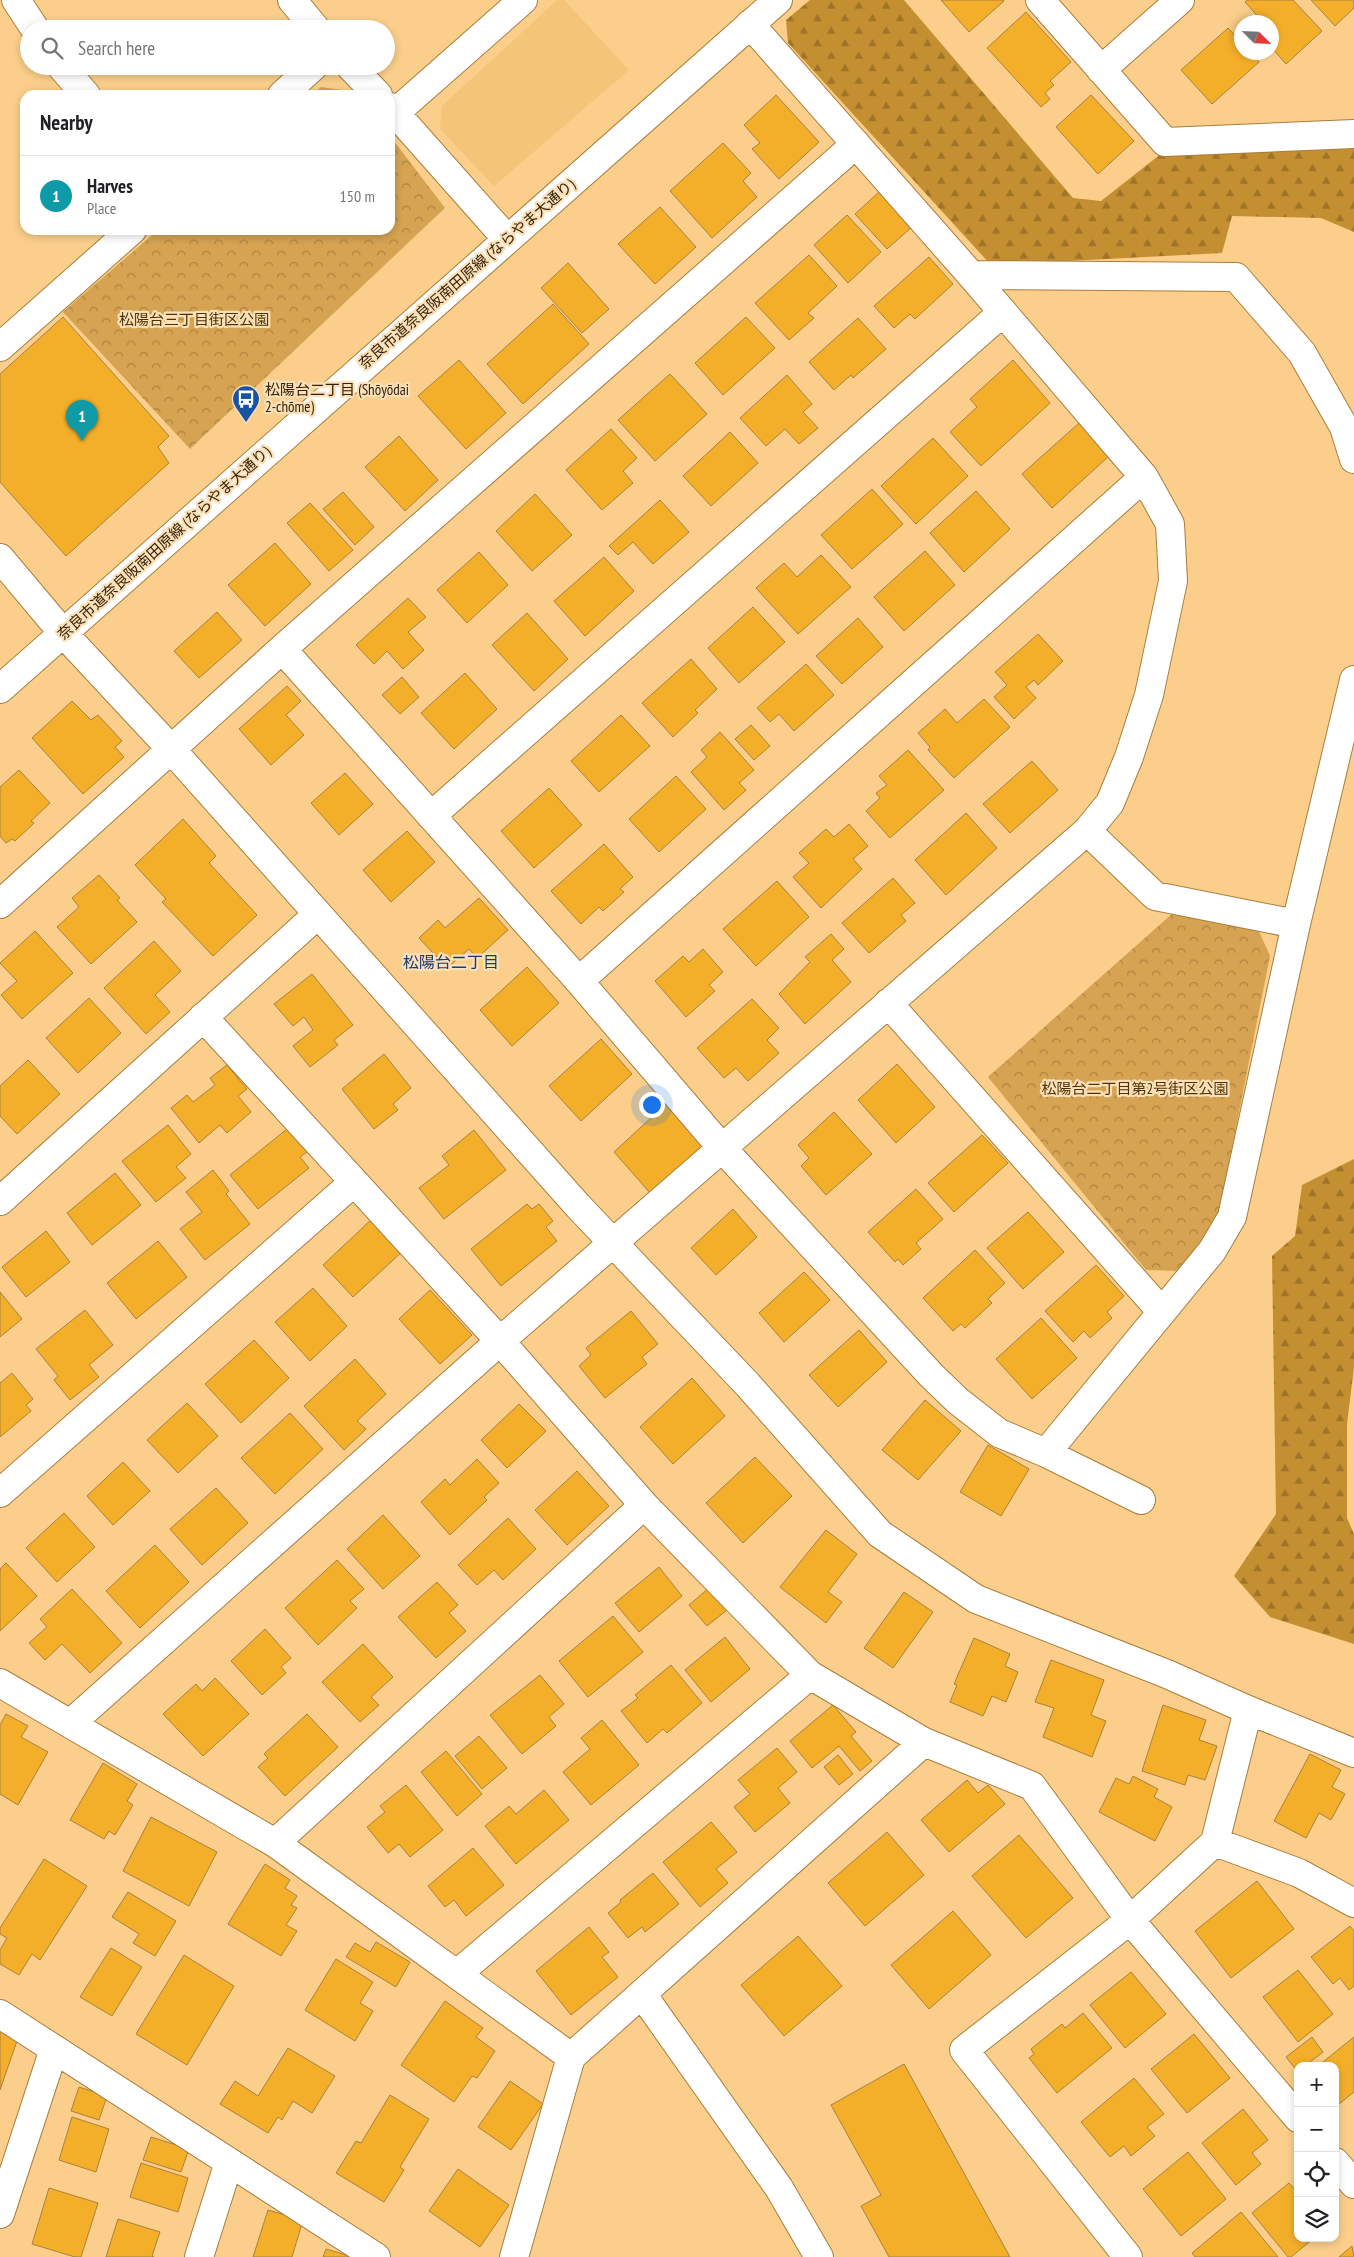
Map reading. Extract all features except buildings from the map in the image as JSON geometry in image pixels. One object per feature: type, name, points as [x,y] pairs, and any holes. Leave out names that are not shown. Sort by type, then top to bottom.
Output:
[{"type":"street","points":[[16,0],[29,20]]},
{"type":"street","points":[[292,0],[309,20]]},
{"type":"street","points":[[395,100],[522,0]]},
{"type":"street","name":"奈良市道奈良阪南田原線 (ならやま大通り)","points":[[0,689],[778,0]]},
{"type":"street","points":[[1040,0],[1165,142],[1354,134]]},
{"type":"street","points":[[1101,70],[1180,0]]},
{"type":"street","points":[[71,1723],[500,1341],[1087,831],[1110,803],[1129,757],[1149,695],[1173,581],[1170,524],[1144,477],[972,275],[750,24]]},
{"type":"street","points":[[69,75],[82,90]]},
{"type":"street","points":[[288,90],[304,75]]},
{"type":"street","points":[[359,75],[373,90]]},
{"type":"street","points":[[395,113],[507,238]]},
{"type":"street","points":[[0,904],[282,649],[856,144]]},
{"type":"street","points":[[3,339],[126,235]]},
{"type":"street","points":[[972,275],[1236,277],[1302,353],[1344,427],[1354,459]]},
{"type":"street","points":[[432,816],[1003,312]]},
{"type":"street","points":[[580,981],[1144,477]]},
{"type":"street","points":[[0,558],[63,633],[171,749],[612,1245],[748,1385],[880,1534],[976,1599],[1167,1674],[1248,1710],[1354,1752]]},
{"type":"street","points":[[282,649],[580,981],[722,1148],[930,1375],[958,1401],[999,1434],[1046,1453],[1142,1500]]},
{"type":"street","points":[[1046,1453],[1212,1251],[1232,1217],[1296,924],[1354,680]]},
{"type":"street","points":[[1087,831],[1155,896],[1296,924]]},
{"type":"street","points":[[0,1201],[317,915]]},
{"type":"street","points":[[888,1003],[1162,1312]]},
{"type":"street","points":[[203,1018],[500,1341],[644,1505],[810,1675],[924,1742],[1032,1786],[1130,1920],[1294,2113]]},
{"type":"street","points":[[0,1493],[354,1182]]},
{"type":"street","points":[[276,1843],[644,1505]]},
{"type":"street","points":[[457,1974],[810,1675]]},
{"type":"street","points":[[0,1683],[276,1843],[571,2057]]},
{"type":"street","points":[[1128,2257],[964,2050],[1130,1920],[1215,1842],[1248,1710]]},
{"type":"street","points":[[514,2257],[571,2057],[924,1742]]},
{"type":"street","points":[[1215,1842],[1299,1873],[1354,1903]]},
{"type":"street","points":[[642,1994],[779,2188],[820,2257]]},
{"type":"street","points":[[0,2014],[376,2257]]},
{"type":"street","points":[[0,2214],[54,2049]]},
{"type":"street","points":[[199,2257],[230,2162]]},
{"type":"street","points":[[1339,2167],[1354,2184]]},
{"type":"shaded area","points":[[557,0],[564,0],[629,70],[494,186],[440,129],[442,106]]},
{"type":"green space","points":[[810,0],[904,0],[1073,198],[1101,201],[1162,153],[1354,148],[1354,232],[1321,218],[1232,216],[1222,253],[991,265],[788,43],[786,20]]},
{"type":"green space","points":[[321,87],[342,90],[318,90]]},
{"type":"green space","name":"松陽台三丁目街区公園","points":[[395,143],[445,208],[190,449],[63,312],[152,235],[395,235]]},
{"type":"green space","name":"松陽台二丁目第2号街区公園","points":[[1173,913],[1258,929],[1270,956],[1218,1218],[1179,1271],[1146,1270],[988,1077]]},
{"type":"green space","points":[[1354,1159],[1354,1367],[1347,1424],[1347,1518],[1354,1534],[1354,1644],[1270,1617],[1234,1576],[1276,1514],[1272,1256],[1295,1236],[1302,1185]]},
{"type":"place","name":"松陽台二丁目 (Shōyōdai 2-chōme)","points":[[246,423]]},
{"type":"place","name":"Harves","points":[[82,441]]},
{"type":"district","name":"松陽台二丁目","points":[[451,962]]}]
